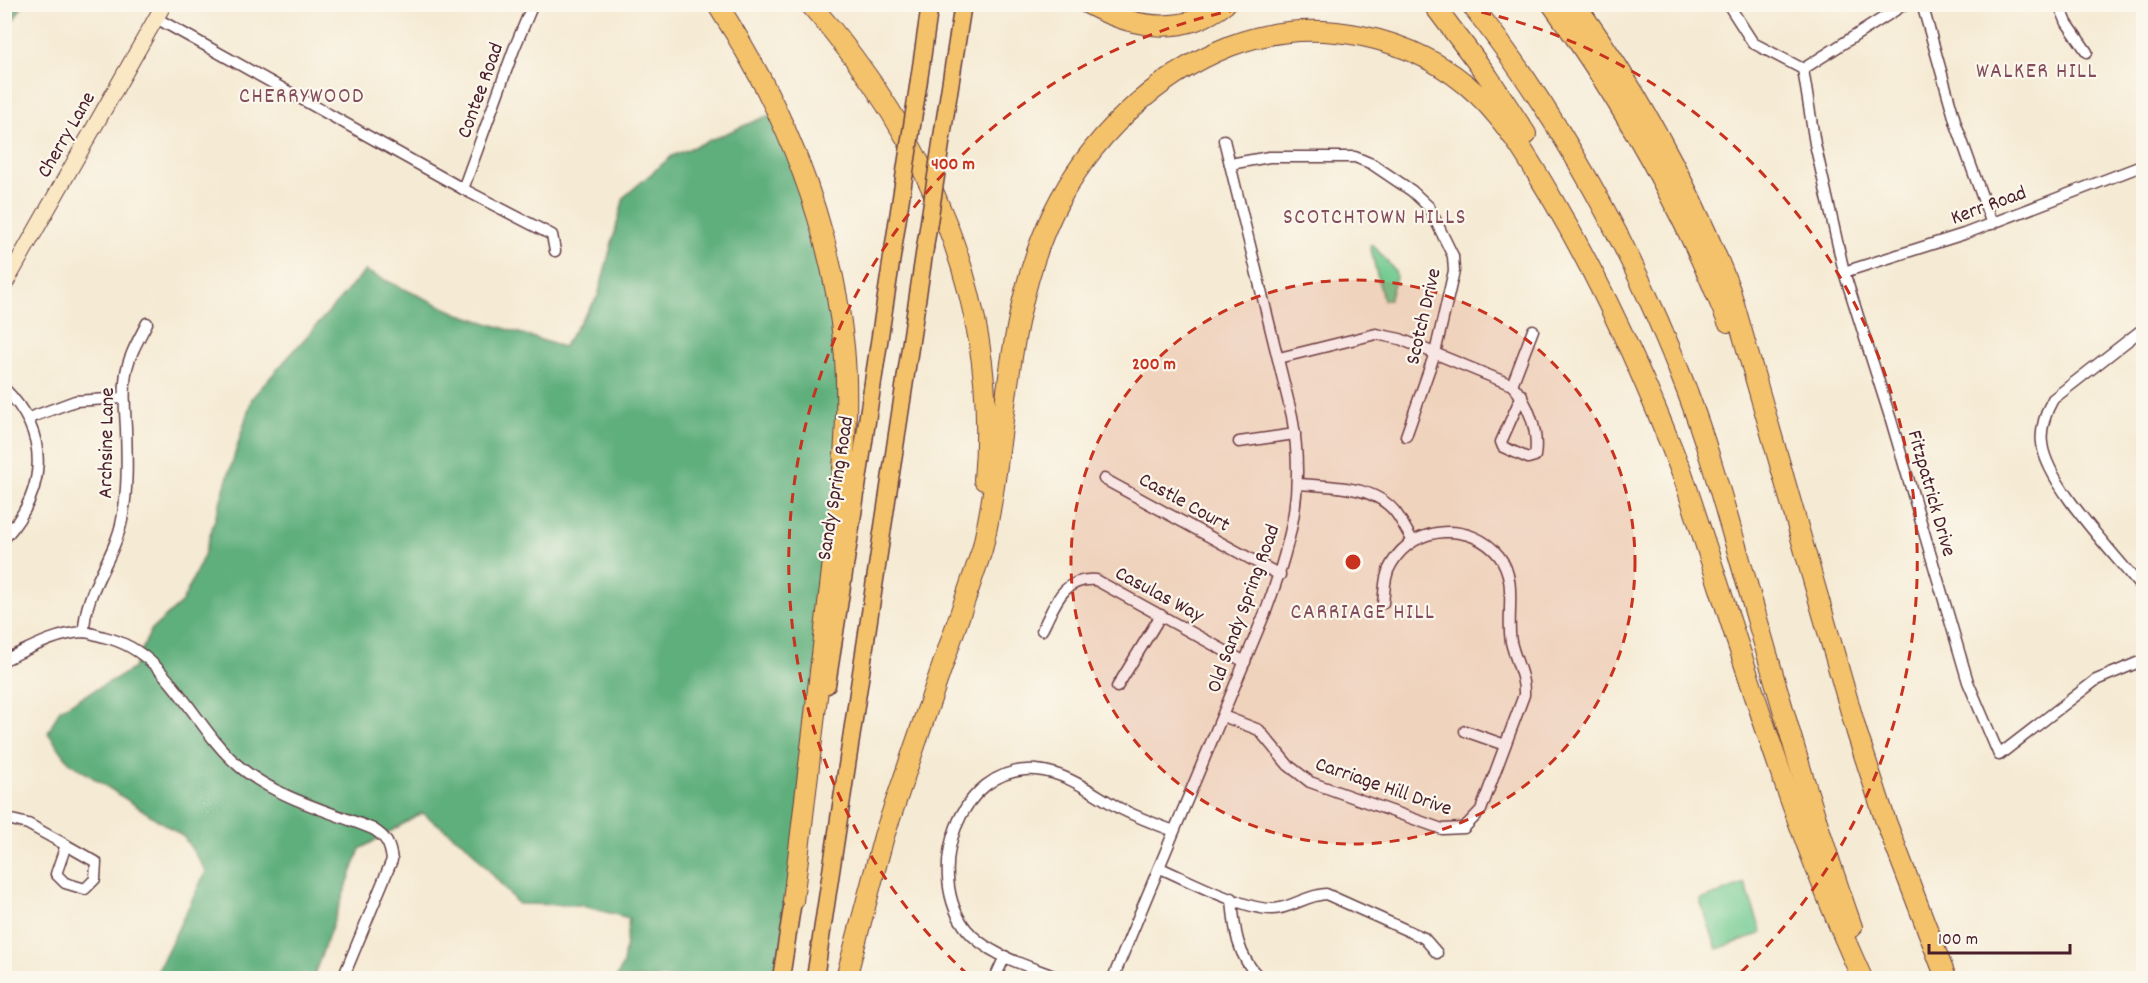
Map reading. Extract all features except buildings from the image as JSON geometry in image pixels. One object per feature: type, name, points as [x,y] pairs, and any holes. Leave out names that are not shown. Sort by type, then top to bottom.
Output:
[{"type":"highway","points":[[717,4],[760,76],[797,153],[828,250],[844,348],[845,452],[793,901]]},
{"type":"highway","points":[[810,4],[858,61],[909,141],[942,208],[970,297],[984,382],[985,474],[976,550],[958,624]]},
{"type":"highway","points":[[1088,4],[1124,22],[1164,27],[1202,18],[1225,4]]},
{"type":"highway","points":[[1433,4],[1518,121],[1584,233],[1638,348],[1684,479],[1773,753],[1834,917],[1862,978]]},
{"type":"highway","points":[[1471,4],[1525,78],[1574,154],[1637,273],[1664,335],[1714,471],[1817,823],[1870,978]]},
{"type":"highway","points":[[1552,4],[1630,124],[1693,243],[1747,370],[1775,455]]},
{"type":"highway","points":[[1575,4],[1627,79],[1709,236],[1744,337],[1775,455],[1857,733],[1885,819],[1946,978]]},
{"type":"highway","points":[[846,978],[884,836],[972,584],[990,515],[1022,304],[1035,259],[1053,213],[1079,169],[1097,146],[1146,96],[1173,75],[1207,57],[1263,36],[1316,30],[1363,36],[1388,42],[1435,63],[1478,95],[1517,141],[1604,291],[1655,406],[1684,479]]},
{"type":"main road","name":"Sandy Spring Road","points":[[781,978],[930,4]]},
{"type":"main road","points":[[814,978],[963,4]]},
{"type":"street","name":"Cherry Lane","points":[[4,286],[164,4]]},
{"type":"street","name":"Contee Road","points":[[463,189],[514,49],[533,4]]},
{"type":"street","points":[[1728,4],[1753,43],[1803,69],[1905,4]]},
{"type":"street","points":[[1922,4],[1956,124],[1992,224]]},
{"type":"street","points":[[2059,4],[2067,23],[2087,52]]},
{"type":"street","points":[[156,18],[463,189],[544,230],[554,239],[555,251]]},
{"type":"street","name":"Fitzpatrick Drive","points":[[1803,69],[1815,144],[1844,272],[1892,420],[1965,673],[1999,755],[2096,680],[2144,660]]},
{"type":"street","name":"Old Sandy Spring Road","points":[[1113,978],[1245,662],[1280,574],[1293,531],[1299,484],[1295,434],[1279,358],[1224,140]]},
{"type":"street","name":"Scotch Drive","points":[[1230,164],[1269,157],[1347,156],[1372,164],[1418,195],[1429,207],[1454,260],[1454,271],[1435,353],[1406,436]]},
{"type":"street","name":"Kerr Road","points":[[1844,272],[1992,224],[2144,165]]},
{"type":"street","name":"Archsine Lane","points":[[84,632],[84,612],[115,544],[122,521],[126,486],[124,398],[126,370],[147,322]]},
{"type":"street","points":[[2144,328],[2053,399],[2046,412],[2042,443],[2050,469],[2068,496],[2144,591]]},
{"type":"street","points":[[1512,385],[1533,330]]},
{"type":"street","points":[[1279,358],[1376,334],[1400,339],[1435,353],[1512,385],[1522,395],[1528,408],[1535,437],[1535,456],[1528,458],[1503,447],[1501,442],[1522,395]]},
{"type":"street","points":[[4,388],[29,418],[39,456],[36,480],[28,506],[4,538]]},
{"type":"street","points":[[29,418],[75,401],[124,398]]},
{"type":"street","points":[[1239,442],[1295,434]]},
{"type":"street","name":"Castle Court","points":[[1104,479],[1280,574]]},
{"type":"street","points":[[1299,484],[1351,489],[1371,495],[1395,512],[1413,541],[1397,555],[1388,570],[1383,603]]},
{"type":"street","name":"Carriage Hill Drive","points":[[1223,716],[1259,730],[1288,765],[1310,782],[1450,830],[1464,828],[1481,810],[1522,703],[1524,687],[1511,639],[1511,595],[1503,564],[1491,549],[1463,534],[1439,532],[1413,541]]},
{"type":"street","name":"Casulas Way","points":[[1042,630],[1062,590],[1075,582],[1087,579],[1096,580],[1245,662]]},
{"type":"street","points":[[1116,687],[1161,615]]},
{"type":"street","points":[[4,660],[50,639],[84,632],[114,639],[140,652],[170,681],[217,747],[243,769],[270,788],[373,829],[384,836],[390,846],[392,860],[343,978]]},
{"type":"street","points":[[1465,731],[1505,745]]},
{"type":"street","points":[[1059,978],[988,948],[969,932],[955,909],[949,891],[948,867],[952,845],[965,809],[979,789],[1012,772],[1046,771],[1068,780],[1137,817],[1173,831]]},
{"type":"street","points":[[4,818],[28,824],[66,845],[96,862],[95,879],[85,889],[65,884],[56,874],[66,845]]},
{"type":"street","points":[[1160,868],[1256,908],[1275,909],[1311,895],[1326,894],[1424,938],[1437,953]]},
{"type":"street","points":[[1232,898],[1235,933],[1241,953],[1250,969],[1260,978]]},
{"type":"street","points":[[996,978],[1005,956]]},
{"type":"green space","points":[[4,5],[23,5],[5,33]]},
{"type":"green space","points":[[779,111],[812,196],[846,398],[781,978],[616,978],[623,964],[629,918],[579,905],[518,904],[467,845],[422,813],[360,849],[313,978],[154,978],[206,871],[184,837],[69,762],[48,733],[60,709],[133,669],[151,630],[182,602],[204,555],[252,398],[365,271],[459,314],[563,347],[598,296],[624,197],[672,156]]},
{"type":"green space","points":[[1370,245],[1373,245],[1395,271],[1396,277],[1389,300],[1383,300]]},
{"type":"green space","points":[[1745,884],[1762,933],[1717,949],[1700,900]]},
{"type":"district","name":"WALKER HILL","points":[[2037,69]]},
{"type":"district","name":"CHERRYWOOD","points":[[302,94]]},
{"type":"district","name":"SCOTCHTOWN HILLS","points":[[1375,215]]},
{"type":"district","name":"CARRIAGE HILL","points":[[1363,610]]}]
